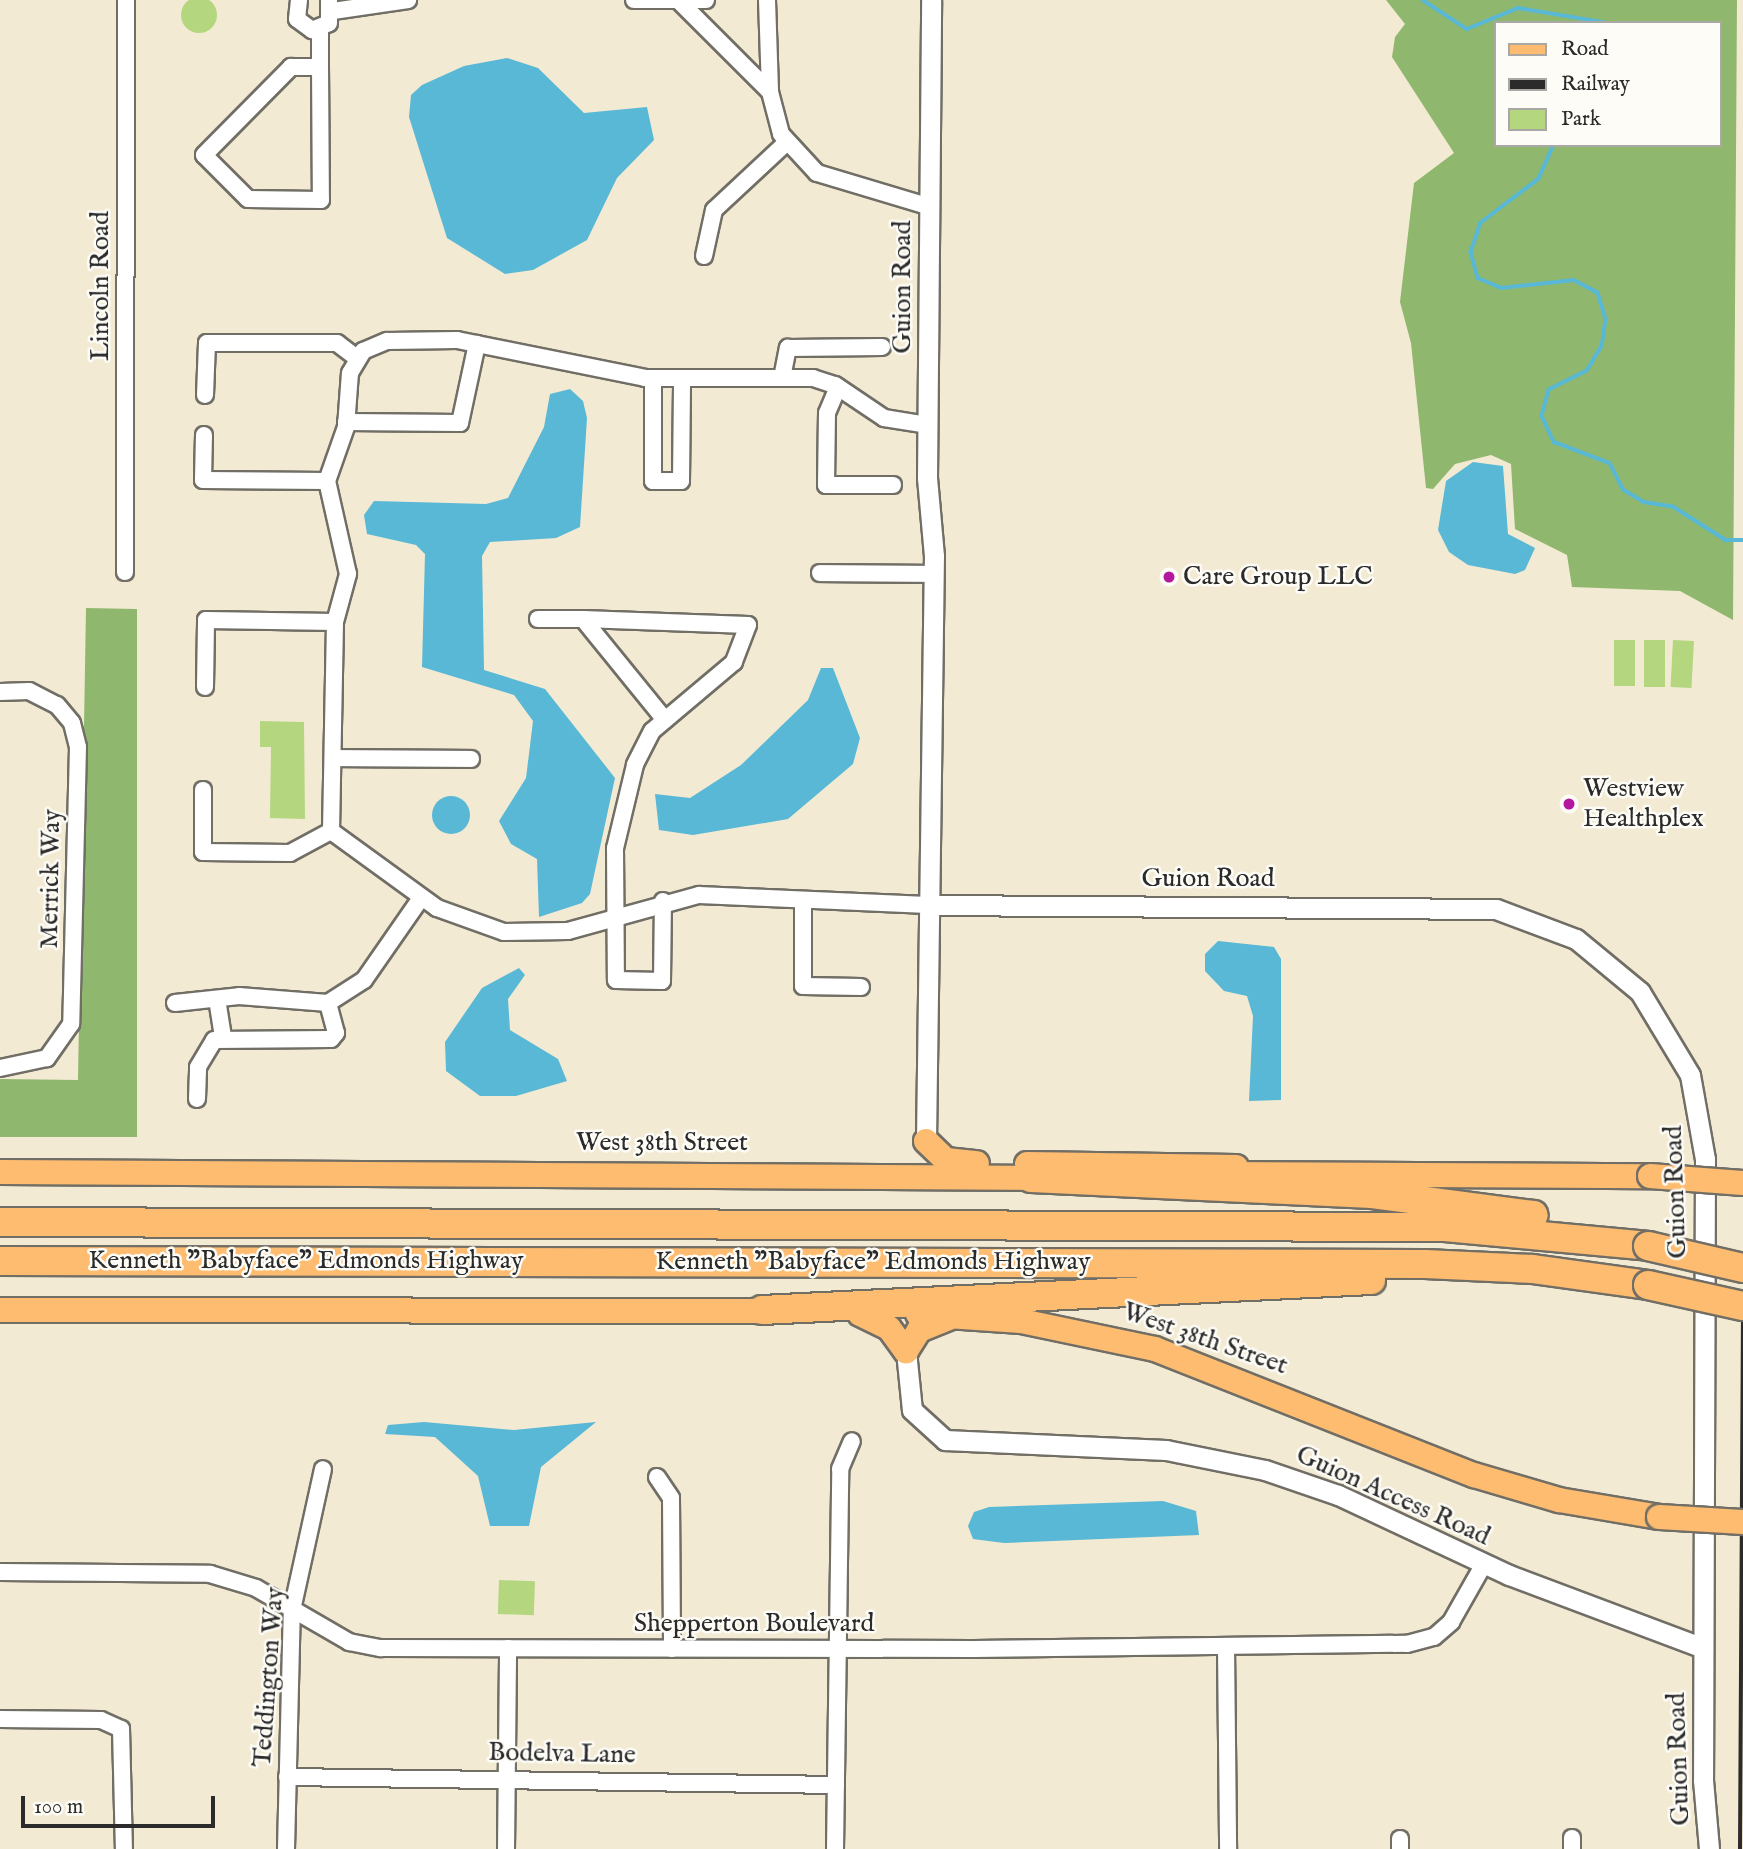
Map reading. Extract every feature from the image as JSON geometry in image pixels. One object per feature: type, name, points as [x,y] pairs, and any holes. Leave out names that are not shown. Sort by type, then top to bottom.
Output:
[{"type":"highway","points":[[1031,1178],[1384,1195],[1570,1221],[1648,1246]]},
{"type":"highway","name":"Kenneth \"Babyface\" Edmonds Highway","points":[[0,1222],[1445,1227],[1648,1246],[1743,1268]]},
{"type":"highway","name":"Kenneth \"Babyface\" Edmonds Highway","points":[[0,1261],[1533,1269],[1648,1284],[1743,1306]]},
{"type":"highway","points":[[762,1310],[848,1302],[1141,1296],[1533,1269]]},
{"type":"main road","points":[[799,1174],[896,1163],[917,1154],[926,1141],[939,1156],[962,1163],[1217,1165],[1299,1174]]},
{"type":"main road","name":"West 38th Street","points":[[0,1172],[799,1174],[1031,1178],[1299,1174],[1650,1176],[1743,1182]]},
{"type":"main road","name":"West 38th Street","points":[[0,1310],[762,1310],[956,1315],[1061,1327],[1155,1349],[1496,1482],[1659,1517],[1743,1522]]},
{"type":"main road","points":[[860,1314],[890,1328],[906,1351],[923,1327],[956,1315]]},
{"type":"street","name":"Lincoln Road","points":[[125,572],[126,0]]},
{"type":"street","points":[[299,0],[299,23],[320,30]]},
{"type":"street","points":[[320,67],[291,68],[204,155],[248,199],[321,200],[320,30],[331,6],[408,0]]},
{"type":"street","points":[[634,0],[706,0]]},
{"type":"street","points":[[767,0],[770,92],[787,142],[824,177],[930,207]]},
{"type":"street","name":"Guion Road","points":[[926,1141],[934,574],[928,425],[931,0]]},
{"type":"street","points":[[679,1],[770,92]]},
{"type":"street","points":[[704,256],[714,210],[787,142]]},
{"type":"street","points":[[331,831],[335,622],[347,562],[327,481],[346,422],[349,377],[357,358],[387,341],[477,344],[653,378],[782,378],[838,387],[880,416],[928,425]]},
{"type":"street","points":[[205,395],[206,343],[337,343],[357,358]]},
{"type":"street","points":[[346,422],[460,424],[477,344]]},
{"type":"street","points":[[782,378],[788,348],[882,347]]},
{"type":"street","points":[[653,378],[653,481],[681,481],[682,378]]},
{"type":"street","points":[[838,387],[827,414],[826,485],[893,485]]},
{"type":"street","points":[[204,435],[203,480],[327,481]]},
{"type":"street","points":[[820,573],[934,574]]},
{"type":"street","points":[[538,619],[747,623],[745,646],[734,662],[647,738],[624,799],[615,857],[616,980],[662,981],[663,901]]},
{"type":"street","points":[[205,687],[206,620],[335,622]]},
{"type":"street","points":[[583,620],[666,720]]},
{"type":"street","name":"Merrick Way","points":[[0,692],[34,693],[62,709],[78,750],[72,1013],[56,1050],[32,1066],[0,1068]]},
{"type":"street","points":[[333,758],[471,759]]},
{"type":"street","points":[[204,790],[203,852],[290,853],[331,831]]},
{"type":"street","points":[[331,831],[421,898],[473,924],[516,933],[568,931],[663,901],[724,894],[928,905]]},
{"type":"street","points":[[175,1003],[217,999],[330,1009],[364,980],[421,898]]},
{"type":"street","points":[[803,900],[803,986],[861,987]]},
{"type":"street","name":"Guion Road","points":[[928,905],[1483,908],[1551,927],[1621,972],[1653,1007],[1682,1057],[1703,1137],[1703,1648],[1709,1849]]},
{"type":"street","points":[[217,999],[223,1037]]},
{"type":"street","points":[[197,1099],[198,1067],[211,1043],[223,1037],[331,1039],[337,1033],[330,1009]]},
{"type":"street","name":"Guion Access Road","points":[[906,1351],[912,1410],[946,1440],[1130,1447],[1224,1460],[1338,1495],[1484,1564],[1703,1648]]},
{"type":"street","points":[[835,1849],[835,1649],[840,1469],[852,1441]]},
{"type":"street","name":"Teddington Way","points":[[286,1849],[292,1610],[323,1469]]},
{"type":"street","points":[[657,1477],[671,1498],[672,1649]]},
{"type":"street","name":"Shepperton Boulevard","points":[[0,1572],[210,1574],[256,1588],[349,1642],[381,1648],[1226,1647],[1407,1644],[1434,1637],[1468,1600],[1484,1564]]},
{"type":"street","points":[[1226,1647],[1228,1849]]},
{"type":"street","points":[[506,1849],[508,1648]]},
{"type":"street","points":[[0,1719],[101,1720],[121,1729],[126,1753],[124,1849]]},
{"type":"street","name":"Bodelva Lane","points":[[287,1777],[508,1777],[836,1785]]},
{"type":"green space","points":[[206,-1],[212,2],[217,15],[212,28],[199,33],[186,28],[181,15],[186,2]]},
{"type":"green space","points":[[1386,0],[1737,0],[1733,620],[1680,591],[1572,587],[1567,555],[1515,529],[1511,464],[1491,455],[1455,464],[1433,489],[1426,488],[1411,343],[1400,302],[1414,183],[1454,153],[1392,57],[1395,37],[1405,24]]},
{"type":"green space","points":[[86,608],[137,609],[137,1137],[0,1137],[0,1079],[78,1080]]},
{"type":"green space","points":[[1614,640],[1635,640],[1635,686],[1614,686]]},
{"type":"green space","points":[[1644,640],[1665,640],[1665,687],[1644,687]]},
{"type":"green space","points":[[1673,640],[1694,641],[1692,688],[1671,687]]},
{"type":"green space","points":[[260,721],[304,722],[305,819],[270,818],[271,747],[260,747]]},
{"type":"green space","points":[[499,1580],[535,1581],[534,1615],[498,1614]]},
{"type":"water","points":[[507,58],[538,68],[584,113],[647,107],[654,140],[617,178],[587,240],[533,270],[505,274],[447,238],[409,117],[411,95],[422,85],[464,66]]},
{"type":"water","points":[[570,389],[583,401],[587,418],[580,527],[556,538],[490,542],[482,556],[484,670],[545,689],[615,778],[590,894],[582,903],[539,917],[537,859],[511,844],[499,821],[526,778],[533,721],[514,695],[422,667],[425,554],[416,545],[367,534],[364,515],[374,501],[486,504],[508,498],[544,427],[550,394]]},
{"type":"water","points":[[1473,462],[1503,466],[1508,534],[1535,548],[1525,570],[1515,574],[1468,565],[1449,552],[1438,530],[1446,481]]},
{"type":"water","points":[[821,668],[833,668],[860,738],[853,764],[788,819],[693,835],[659,830],[655,794],[690,798],[741,765],[808,700]]},
{"type":"water","points":[[451,796],[464,802],[470,815],[464,828],[451,834],[438,828],[432,815],[438,802]]},
{"type":"water","points":[[1218,941],[1274,947],[1281,959],[1281,1100],[1249,1101],[1253,1016],[1247,996],[1224,991],[1205,971],[1205,954]]},
{"type":"water","points":[[519,968],[525,975],[508,999],[510,1030],[558,1059],[567,1081],[516,1096],[480,1096],[446,1071],[445,1042],[482,988]]},
{"type":"water","points":[[424,1422],[514,1430],[596,1422],[541,1467],[529,1526],[490,1526],[478,1476],[435,1437],[385,1434],[388,1425]]},
{"type":"water","points":[[1163,1501],[1196,1511],[1199,1535],[1004,1543],[973,1539],[968,1526],[974,1512],[989,1507]]},
{"type":"waterway","points":[[1423,0],[1467,29],[1518,8],[1597,21]]},
{"type":"waterway","points":[[1553,147],[1539,179],[1481,223],[1471,252],[1478,278],[1501,288],[1574,280],[1598,293],[1606,319],[1602,346],[1587,371],[1549,390],[1542,416],[1554,442],[1610,463],[1624,490],[1644,502],[1674,507],[1726,540],[1743,540]]},
{"type":"railway","points":[[1740,1849],[1743,1318]]},
{"type":"place","name":"Care Group LLC","points":[[1169,577]]},
{"type":"place","name":"Westview Healthplex","points":[[1569,804]]}]
